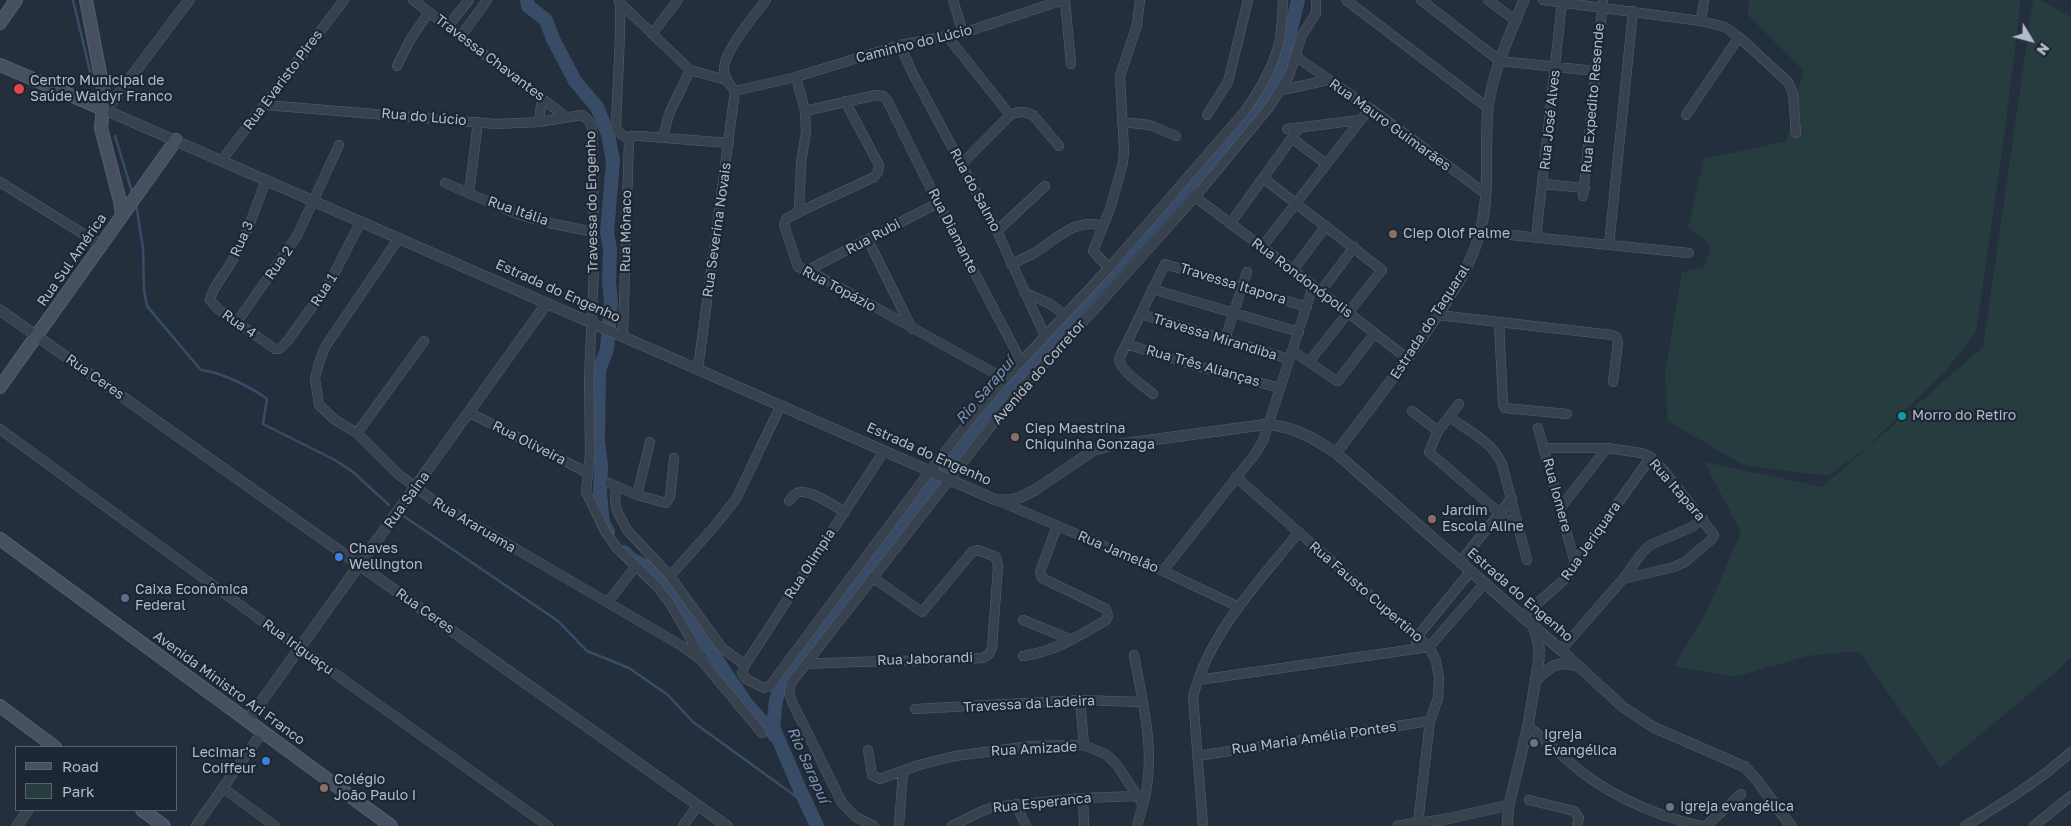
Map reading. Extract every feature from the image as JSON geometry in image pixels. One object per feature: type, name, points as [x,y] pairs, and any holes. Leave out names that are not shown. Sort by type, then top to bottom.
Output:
[{"type":"main road","points":[[0,23],[16,0]]},
{"type":"main road","name":"Rua Sul América","points":[[0,386],[122,215],[101,128],[104,109],[103,88],[86,0]]},
{"type":"main road","name":"Estrada do Engenho","points":[[0,65],[104,109]]},
{"type":"main road","points":[[122,215],[176,140]]},
{"type":"main road","name":"Avenida Ministro Ari Franco","points":[[0,539],[391,826]]},
{"type":"main road","points":[[0,706],[54,746]]},
{"type":"main road","points":[[143,811],[164,826]]},
{"type":"street","points":[[104,109],[113,101],[189,0]]},
{"type":"street","name":"Rua Evaristo Pires","points":[[222,160],[344,0]]},
{"type":"street","name":"Travessa Chavantes","points":[[413,0],[566,117]]},
{"type":"street","points":[[448,26],[469,0]]},
{"type":"street","points":[[461,36],[487,0]]},
{"type":"street","points":[[652,34],[678,0]]},
{"type":"street","points":[[735,91],[726,80],[724,64],[726,57],[766,0]]},
{"type":"street","points":[[953,0],[963,33]]},
{"type":"street","points":[[1064,0],[1071,64]]},
{"type":"street","name":"Caminho do Lúcio","points":[[735,91],[796,76],[900,45],[963,33],[1064,0]]},
{"type":"street","points":[[1109,268],[1093,251],[1110,209],[1123,163],[1120,76],[1137,25],[1140,0]]},
{"type":"street","points":[[1207,115],[1230,77],[1248,0]]},
{"type":"street","name":"Avenida do Corretor","points":[[745,665],[742,673],[746,679],[761,688],[768,688],[770,686],[1005,379],[1109,268],[1228,132],[1259,90],[1272,66],[1279,42],[1283,0]]},
{"type":"street","name":"Avenida do Corretor","points":[[874,826],[856,817],[842,802],[789,693],[791,683],[947,478],[1020,389],[1060,348],[1195,197],[1282,90],[1290,76],[1302,35],[1316,13],[1316,0]]},
{"type":"street","points":[[1346,0],[1488,108]]},
{"type":"street","points":[[1421,0],[1500,61],[1596,71]]},
{"type":"street","points":[[1488,0],[1516,21]]},
{"type":"street","name":"Estrada do Taquaral","points":[[1336,453],[1408,359],[1461,279],[1473,255],[1481,232],[1486,194],[1488,108],[1500,61],[1524,0]]},
{"type":"street","points":[[1544,0],[1602,3],[1633,11],[1701,21],[1725,27],[1739,37],[1788,82],[1792,92],[1796,133]]},
{"type":"street","points":[[1701,21],[1704,0]]},
{"type":"street","points":[[619,1],[690,70],[726,80]]},
{"type":"street","points":[[619,1],[621,48],[616,128],[629,139],[631,136],[640,136],[729,143]]},
{"type":"street","name":"Rua José Alves","points":[[1536,238],[1544,184],[1562,2]]},
{"type":"street","name":"Rua Expedito Resende","points":[[1544,184],[1584,192],[1602,3]]},
{"type":"street","points":[[1609,245],[1633,11]]},
{"type":"street","points":[[397,66],[410,40],[429,12]]},
{"type":"street","points":[[947,36],[1010,115]]},
{"type":"street","points":[[1686,115],[1739,37]]},
{"type":"street","name":"Rua do Salmo","points":[[900,45],[913,74],[998,231],[1011,264],[1045,336]]},
{"type":"street","name":"Rua Mauro Guimarães","points":[[1295,56],[1370,108],[1486,194]]},
{"type":"street","points":[[663,137],[669,114],[690,70]]},
{"type":"street","points":[[796,76],[805,111],[806,132],[801,163],[799,212],[874,176],[878,172],[879,165],[845,101],[805,111]]},
{"type":"street","points":[[1282,90],[1328,80]]},
{"type":"street","name":"Rua Severina Novais","points":[[698,369],[735,91]]},
{"type":"street","name":"Rua Diamante","points":[[845,101],[876,95],[883,96],[887,100],[1021,362]]},
{"type":"street","points":[[540,122],[542,98]]},
{"type":"street","name":"Rua do Lúcio","points":[[265,105],[511,124],[540,122],[582,115]]},
{"type":"street","points":[[1262,247],[1325,163],[1370,108]]},
{"type":"street","name":"Estrada do Engenho","points":[[104,109],[996,500],[1011,500],[1035,490],[1094,450],[1139,440],[1269,424],[1290,427],[1312,437],[1336,453],[1579,666],[1623,707],[1653,727],[1745,767],[1791,826]]},
{"type":"street","points":[[962,164],[1010,115],[1022,112],[1033,116],[1059,146]]},
{"type":"street","name":"Travessa do Engenho","points":[[582,115],[592,126],[596,325],[589,380],[590,454],[586,492],[605,531],[617,548],[657,586],[671,604],[693,642],[698,658]]},
{"type":"street","points":[[1287,129],[1360,120]]},
{"type":"street","points":[[469,194],[478,122]]},
{"type":"street","points":[[1122,122],[1150,125],[1176,136]]},
{"type":"street","points":[[1230,224],[1300,128]]},
{"type":"street","name":"Rua Mônaco","points":[[620,335],[629,139]]},
{"type":"street","points":[[1293,139],[1325,163]]},
{"type":"street","name":"Rua 2","points":[[236,322],[297,236],[339,145]]},
{"type":"street","points":[[1263,178],[1382,270],[1309,362]]},
{"type":"street","name":"Rua 3","points":[[211,295],[234,256],[266,180]]},
{"type":"street","points":[[0,182],[101,245]]},
{"type":"street","name":"Rua Itália","points":[[445,183],[517,214],[594,232]]},
{"type":"street","points":[[998,231],[1045,186]]},
{"type":"street","name":"Rua Rondonópolis","points":[[1195,197],[1408,359]]},
{"type":"street","name":"Rua Rubi","points":[[808,270],[938,203]]},
{"type":"street","name":"Rua Topázio","points":[[799,212],[786,219],[784,225],[800,269],[808,270],[1005,379]]},
{"type":"street","name":"Rua 1","points":[[275,349],[279,350],[286,343],[330,282],[361,221]]},
{"type":"street","points":[[1011,264],[1035,253],[1063,233],[1078,226],[1093,223],[1102,226]]},
{"type":"street","points":[[1293,270],[1326,226]]},
{"type":"street","points":[[1481,232],[1689,253]]},
{"type":"street","name":"Rua Araruama","points":[[399,238],[325,348],[315,378],[319,405],[335,420],[357,433],[415,488],[451,512],[682,646],[698,658],[762,733]]},
{"type":"street","points":[[868,240],[912,329]]},
{"type":"street","points":[[1321,291],[1354,247]]},
{"type":"street","name":"Travessa Itapora","points":[[1153,394],[1120,364],[1120,355],[1166,263],[1307,307]]},
{"type":"street","points":[[1225,339],[1247,272]]},
{"type":"street","points":[[1163,571],[1255,454],[1263,441],[1313,286]]},
{"type":"street","points":[[1152,289],[1299,332]]},
{"type":"street","points":[[1024,292],[1050,304],[1065,315]]},
{"type":"street","name":"Rua 4","points":[[211,295],[212,304],[275,349]]},
{"type":"street","name":"Rua Saina","points":[[248,720],[470,413],[547,303]]},
{"type":"street","name":"Rua Ceres","points":[[0,310],[727,826]]},
{"type":"street","name":"Travessa Mirandiba","points":[[1141,314],[1225,339],[1291,355],[1309,362],[1338,381],[1374,334]]},
{"type":"street","points":[[1438,315],[1612,334],[1618,342],[1613,382]]},
{"type":"street","points":[[1499,322],[1503,404],[1505,408],[1567,414]]},
{"type":"street","points":[[357,433],[424,341]]},
{"type":"street","name":"Rua Três Alianças","points":[[1126,344],[1200,368],[1280,388]]},
{"type":"street","points":[[1459,404],[1438,431],[1429,449],[1431,454],[1519,530]]},
{"type":"street","points":[[670,576],[736,499],[781,405]]},
{"type":"street","points":[[1412,411],[1438,431]]},
{"type":"street","name":"Rua Oliveira","points":[[470,413],[588,473]]},
{"type":"street","points":[[1450,417],[1492,447],[1498,454],[1512,498],[1527,560]]},
{"type":"street","name":"Rua Iomere","points":[[1538,428],[1545,448],[1574,563]]},
{"type":"street","name":"Rua Iriguaçu","points":[[0,429],[299,648],[548,826]]},
{"type":"street","points":[[637,495],[650,442]]},
{"type":"street","name":"Rua Itapara","points":[[1545,448],[1607,448],[1641,453],[1651,457],[1714,535],[1712,539],[1685,562],[1622,579]]},
{"type":"street","points":[[1561,508],[1607,448]]},
{"type":"street","name":"Rua Olimpia","points":[[745,665],[884,451]]},
{"type":"street","name":"Rua Jeriquara","points":[[1522,616],[1566,578],[1574,563],[1651,457]]},
{"type":"street","points":[[674,458],[669,501],[663,503],[637,495],[612,484],[617,511],[627,530],[670,576],[717,642],[745,665]]},
{"type":"street","name":"Rua Fausto Cupertino","points":[[1236,477],[1428,647],[1436,661],[1439,678],[1438,698],[1430,721],[1418,823]]},
{"type":"street","points":[[789,501],[796,493],[803,491],[845,512]]},
{"type":"street","points":[[1460,562],[1512,498]]},
{"type":"street","name":"Rua Jamelão","points":[[996,500],[1163,571],[1239,607]]},
{"type":"street","points":[[1536,680],[1550,666],[1650,545],[1692,527],[1703,519]]},
{"type":"street","points":[[1023,656],[1044,652],[1072,640],[1106,620],[1108,613],[1106,609],[1042,578],[1040,572],[1057,526]]},
{"type":"street","points":[[1203,826],[1193,697],[1198,680],[1209,652],[1239,607],[1298,533]]},
{"type":"street","name":"Rua Jaborandi","points":[[805,664],[901,660],[928,661],[983,658],[989,654],[992,648],[998,567],[996,557],[978,550],[972,552],[922,612],[872,577]]},
{"type":"street","points":[[608,602],[636,566]]},
{"type":"street","points":[[1414,650],[1417,637],[1470,572]]},
{"type":"street","points":[[1198,680],[1428,647],[1484,584]]},
{"type":"street","points":[[1023,620],[1072,640]]},
{"type":"street","points":[[1507,826],[1509,805],[1528,726],[1536,680],[1539,646],[1534,627]]},
{"type":"street","points":[[1134,655],[1150,760],[1149,786],[1137,826]]},
{"type":"street","points":[[1550,666],[1561,663],[1579,666]]},
{"type":"street","points":[[1080,700],[1084,745]]},
{"type":"street","name":"Travessa da Ladeira","points":[[915,710],[1080,700],[1142,702]]},
{"type":"street","name":"Rua Maria Amélia Pontes","points":[[1197,756],[1430,721]]},
{"type":"street","points":[[1528,726],[1586,776],[1612,793],[1632,803],[1695,825]]},
{"type":"street","points":[[196,826],[263,731]]},
{"type":"street","name":"Rua Amizade","points":[[868,750],[872,775],[880,780],[903,771],[955,756],[1031,746],[1084,745],[1112,760],[1143,805]]},
{"type":"street","points":[[1965,826],[2048,772],[2071,752]]},
{"type":"street","points":[[899,826],[903,771]]},
{"type":"street","points":[[223,788],[275,826]]},
{"type":"street","points":[[1706,826],[1741,794]]},
{"type":"street","name":"Rua Esperanca","points":[[952,826],[993,807],[1083,798],[1136,796]]},
{"type":"street","points":[[2034,826],[2071,796]]},
{"type":"street","points":[[1083,798],[1084,826]]},
{"type":"street","points":[[1529,800],[1574,811],[1579,818],[1577,826]]},
{"type":"street","points":[[1016,804],[1026,826]]},
{"type":"street","points":[[683,826],[698,805]]},
{"type":"street","points":[[1398,826],[1418,823],[1441,823],[1509,805]]},
{"type":"street","points":[[17,826],[27,811]]},
{"type":"green space","points":[[1749,0],[2021,0],[2004,137],[1976,332],[1943,374],[1865,449],[1828,476],[1743,465],[1668,421],[1665,374],[1682,272],[1705,266],[1711,245],[1688,227],[1704,159],[1786,141],[1803,70],[1748,15]]},
{"type":"green space","points":[[2033,0],[2040,0],[2071,17],[2071,657],[2056,672],[1940,768],[1859,651],[1807,656],[1734,677],[1674,666],[1706,613],[1741,532],[1704,462],[1822,487],[1983,347]]},
{"type":"waterway","points":[[73,0],[92,80]]},
{"type":"waterway","points":[[527,0],[528,6],[546,20],[553,39],[575,81],[597,107],[608,134],[613,161],[607,233],[610,249],[609,282],[611,303],[607,349],[599,370],[598,440],[603,523],[608,532]]},
{"type":"waterway","name":"Rio Sarapuí","points":[[817,826],[773,727],[776,700],[784,675],[951,461],[987,411],[1263,102],[1281,70],[1298,0]]},
{"type":"waterway","points":[[115,136],[132,192]]},
{"type":"waterway","points":[[136,204],[143,248],[144,290],[147,306],[194,362],[201,370],[236,381],[267,399],[263,424],[335,460],[353,472],[389,505]]},
{"type":"waterway","points":[[402,515],[558,621],[587,651],[629,668],[668,695],[693,722],[798,798],[811,814]]},
{"type":"waterway","points":[[624,552],[631,559],[657,572],[746,703],[775,736]]},
{"type":"place","name":"Centro Municipal de Saúde Waldyr Franco","points":[[19,89]]},
{"type":"place","name":"Ciep Olof Palme","points":[[1393,234]]},
{"type":"place","name":"Morro do Retiro","points":[[1902,416]]},
{"type":"place","name":"Ciep Maestrina Chiquinha Gonzaga","points":[[1015,437]]},
{"type":"place","name":"Jardim Escola Aline","points":[[1432,519]]},
{"type":"place","name":"Chaves Wellington","points":[[339,557]]},
{"type":"place","name":"Caixa Econômica Federal","points":[[125,598]]},
{"type":"place","name":"Igreja Evangélica","points":[[1534,743]]},
{"type":"place","name":"Lecimar's Coiffeur","points":[[266,761]]},
{"type":"place","name":"Colégio João Paulo I","points":[[324,788]]},
{"type":"place","name":"Igreja evangélica","points":[[1670,807]]}]
